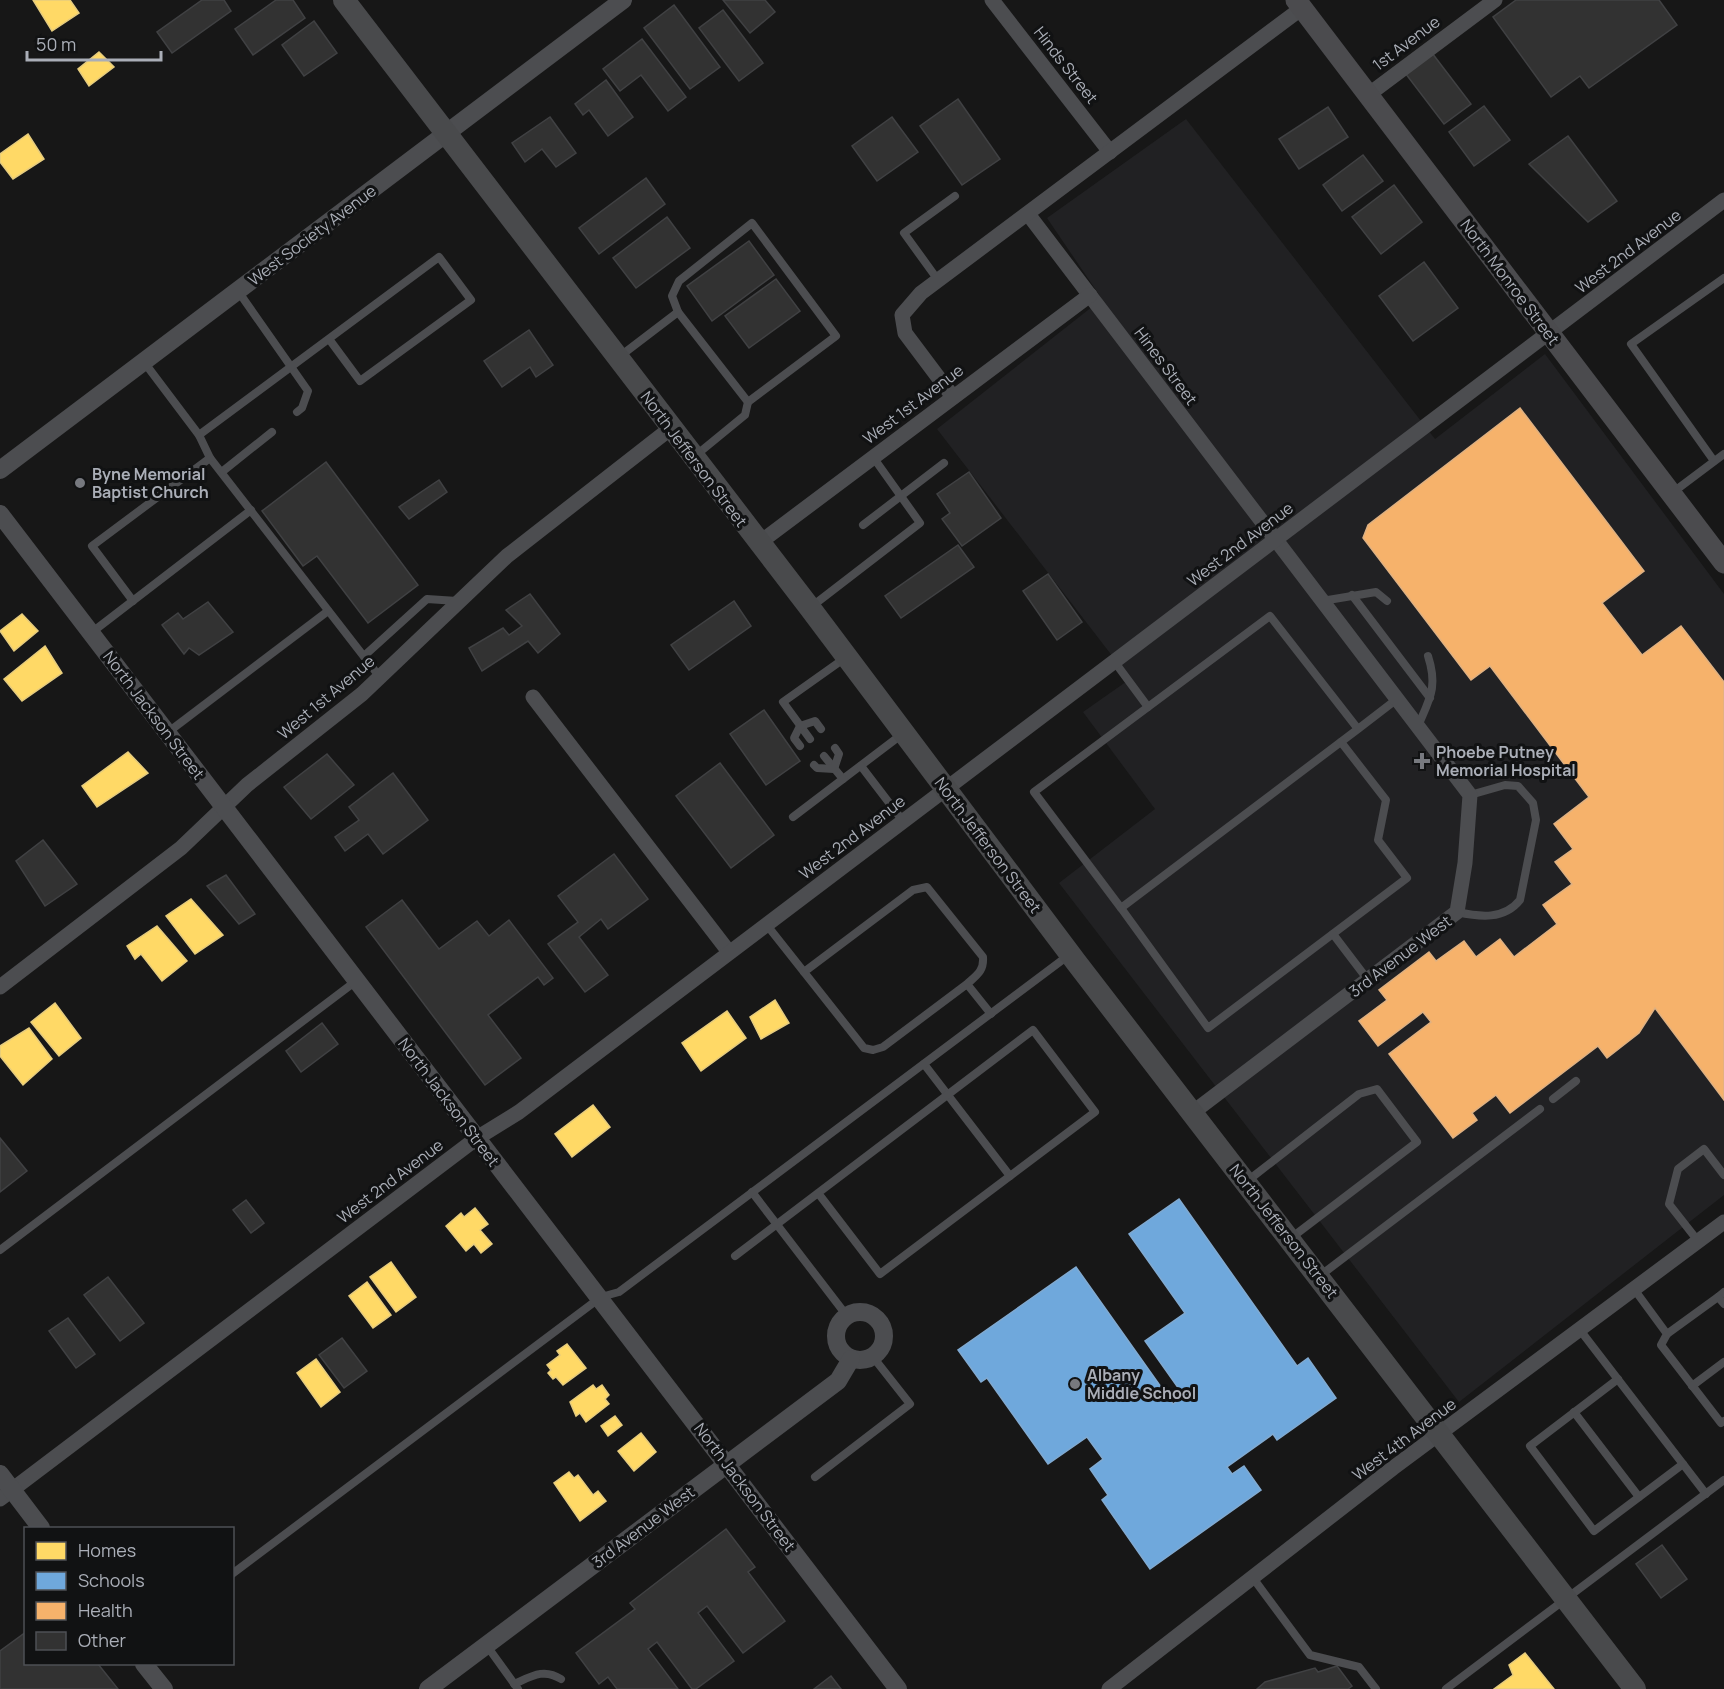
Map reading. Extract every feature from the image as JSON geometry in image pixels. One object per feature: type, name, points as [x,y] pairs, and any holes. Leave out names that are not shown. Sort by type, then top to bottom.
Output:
[{"type":"main road","name":"North Jefferson Street","points":[[344,0],[810,608],[1245,1183],[1635,1689]]},
{"type":"main road","name":"North Monroe Street","points":[[1299,4],[1724,563]]},
{"type":"street","name":"West Society Avenue","points":[[0,470],[623,0]]},
{"type":"street","name":"Hinds Street","points":[[992,0],[1110,152]]},
{"type":"street","name":"1st Avenue","points":[[1368,95],[1495,0]]},
{"type":"street","points":[[953,397],[905,333],[902,315],[921,293],[1110,152],[1299,4]]},
{"type":"street","name":"West 2nd Avenue","points":[[6,1494],[477,1138],[519,1112],[1724,200]]},
{"type":"street","name":"Hines Street","points":[[1028,214],[1275,539]]},
{"type":"street","name":"West 1st Avenue","points":[[759,543],[1090,295]]},
{"type":"street","name":"West 1st Avenue","points":[[0,987],[181,848],[222,806],[362,694],[457,601],[561,512],[671,428]]},
{"type":"street","name":"North Jackson Street","points":[[0,514],[898,1689]]},
{"type":"street","points":[[1275,539],[1470,795]]},
{"type":"street","points":[[532,697],[729,952]]},
{"type":"street","name":"3rd Avenue West","points":[[1192,1113],[1457,912],[1465,863],[1470,795]]},
{"type":"street","name":"West 4th Avenue","points":[[1109,1689],[1439,1434],[1724,1222]]},
{"type":"street","points":[[863,1312],[878,1319],[884,1335],[883,1343],[873,1357],[859,1361],[851,1359],[840,1350],[835,1335],[837,1328],[847,1316],[863,1312]]},
{"type":"street","name":"3rd Avenue West","points":[[428,1689],[838,1381],[851,1359]]},
{"type":"street","points":[[0,1474],[6,1494],[40,1527]]},
{"type":"street","points":[[145,1665],[164,1689]]},
{"type":"lane","points":[[938,280],[904,233],[955,196]]},
{"type":"lane","points":[[694,457],[745,415],[748,402],[836,336],[752,223],[679,281],[672,296],[678,312],[748,402]]},
{"type":"lane","points":[[199,435],[439,257],[471,300],[360,381],[329,339]]},
{"type":"lane","points":[[1714,461],[1631,344],[1724,278]]},
{"type":"lane","points":[[238,291],[308,391],[302,408],[297,412]]},
{"type":"lane","points":[[617,357],[678,312]]},
{"type":"lane","points":[[144,362],[199,435],[210,458],[223,471],[379,676]]},
{"type":"lane","points":[[223,471],[272,432]]},
{"type":"lane","points":[[1671,494],[1724,454]]},
{"type":"lane","points":[[810,608],[920,523],[873,457]]},
{"type":"lane","points":[[133,601],[93,546],[210,458]]},
{"type":"lane","points":[[863,525],[944,463]]},
{"type":"lane","points":[[91,633],[251,510]]},
{"type":"lane","points":[[1322,601],[1376,592],[1387,601]]},
{"type":"lane","points":[[1352,595],[1430,698]]},
{"type":"lane","points":[[364,656],[427,598],[457,601]]},
{"type":"lane","points":[[167,733],[328,611]]},
{"type":"lane","points":[[1341,742],[1386,800],[1378,840],[1407,878],[1208,1028],[1034,792],[1270,616],[1358,729]]},
{"type":"lane","points":[[1418,726],[1430,698],[1434,676],[1428,656]]},
{"type":"lane","points":[[810,739],[783,702],[846,657]]},
{"type":"lane","points":[[1114,661],[1148,707]]},
{"type":"lane","points":[[1121,908],[1397,699]]},
{"type":"lane","points":[[800,746],[794,738],[800,726],[815,721],[821,729]]},
{"type":"lane","points":[[793,817],[903,733]]},
{"type":"lane","points":[[834,769],[839,754],[835,748]]},
{"type":"lane","points":[[824,756],[843,779]]},
{"type":"lane","points":[[814,765],[817,768],[834,769]]},
{"type":"lane","points":[[861,766],[903,821]]},
{"type":"lane","points":[[1457,912],[1484,916],[1500,915],[1513,909],[1520,900],[1536,820],[1533,803],[1518,786],[1505,785],[1470,795]]},
{"type":"lane","points":[[766,924],[864,1048],[873,1050],[883,1047],[967,984],[980,973],[984,966],[982,957],[927,887],[913,890],[804,972]]},
{"type":"lane","points":[[1333,934],[1368,980]]},
{"type":"lane","points":[[234,1572],[600,1297],[619,1292],[1071,954]]},
{"type":"lane","points":[[0,1250],[357,980]]},
{"type":"lane","points":[[967,984],[991,1014]]},
{"type":"lane","points":[[735,1256],[776,1224],[1033,1030],[1095,1112],[880,1274],[818,1193]]},
{"type":"lane","points":[[924,1064],[1010,1176]]},
{"type":"lane","points":[[1552,1099],[1576,1081]]},
{"type":"lane","points":[[1245,1183],[1359,1094],[1377,1089],[1417,1142],[1290,1239]]},
{"type":"lane","points":[[1319,1277],[1540,1109]]},
{"type":"lane","points":[[1698,1241],[1670,1204],[1678,1169],[1704,1149],[1724,1175]]},
{"type":"lane","points":[[752,1192],[847,1316]]},
{"type":"lane","points":[[1634,1289],[1667,1334]]},
{"type":"lane","points":[[1724,1304],[1721,1294],[1667,1334],[1661,1345],[1721,1423],[1724,1421]]},
{"type":"lane","points":[[1580,1330],[1706,1494]]},
{"type":"lane","points":[[815,1477],[910,1404],[873,1357]]},
{"type":"lane","points":[[1692,1386],[1724,1362]]},
{"type":"lane","points":[[1618,1379],[1530,1446],[1594,1531],[1683,1464]]},
{"type":"lane","points":[[1574,1412],[1639,1497]]},
{"type":"lane","points":[[1446,1689],[1724,1480]]},
{"type":"lane","points":[[1253,1578],[1310,1655],[1359,1667],[1376,1689]]},
{"type":"lane","points":[[487,1645],[516,1687],[539,1673],[551,1672],[561,1679]]},
{"type":"shaded area","name":"Phoebe Putney Memorial Hospital","points":[[1186,119],[1435,439],[1545,354],[1724,594],[1724,1195],[1459,1402],[1059,883],[1155,809],[1083,712],[1130,679],[937,429],[1102,299],[1047,218]]},
{"type":"building: Homes","points":[[33,0],[70,0],[79,13],[52,31]]},
{"type":"building: Homes","points":[[99,52],[114,67],[89,86],[78,69]]},
{"type":"building: Homes","points":[[28,134],[44,159],[13,179],[0,162],[0,154]]},
{"type":"building: Homes","points":[[22,614],[38,631],[14,651],[0,631]]},
{"type":"building: Homes","points":[[45,646],[62,673],[22,701],[4,679]]},
{"type":"building: Homes","points":[[128,752],[148,773],[97,807],[82,786]]},
{"type":"building: Homes","points":[[191,899],[223,935],[195,954],[166,916]]},
{"type":"building: Homes","points":[[157,926],[187,961],[162,981],[141,954],[135,959],[127,946]]},
{"type":"building: Homes","points":[[775,1000],[789,1023],[761,1039],[750,1017]]},
{"type":"building: Homes","points":[[55,1003],[81,1038],[59,1056],[31,1022]]},
{"type":"building: Homes","points":[[727,1011],[746,1038],[701,1071],[682,1043]]},
{"type":"building: Homes","points":[[29,1028],[52,1059],[23,1085],[0,1056],[0,1046]]},
{"type":"building: Homes","points":[[593,1105],[610,1127],[572,1157],[555,1134]]},
{"type":"building: Homes","points":[[475,1208],[488,1224],[480,1230],[492,1244],[481,1253],[474,1244],[466,1251],[446,1226],[461,1213],[464,1217]]},
{"type":"building: Homes","points":[[391,1262],[416,1297],[396,1312],[370,1277]]},
{"type":"building: Homes","points":[[367,1282],[391,1315],[373,1328],[349,1296]]},
{"type":"building: Homes","points":[[567,1344],[586,1368],[563,1385],[556,1377],[553,1379],[548,1373],[551,1370],[547,1365],[560,1355],[557,1351]]},
{"type":"building: Homes","points":[[316,1359],[340,1392],[321,1407],[297,1373]]},
{"type":"building: Homes","points":[[593,1385],[596,1389],[602,1385],[609,1395],[605,1399],[609,1404],[586,1422],[580,1413],[576,1416],[570,1402]]},
{"type":"building: Homes","points":[[615,1416],[622,1425],[608,1436],[601,1426]]},
{"type":"building: Homes","points":[[641,1433],[656,1452],[634,1471],[618,1451]]},
{"type":"building: Homes","points":[[569,1472],[574,1478],[578,1475],[593,1495],[598,1491],[606,1501],[580,1521],[554,1483]]},
{"type":"building: Homes","points":[[1525,1653],[1554,1689],[1494,1689],[1513,1675],[1509,1665]]},
{"type":"building: Schools","name":"Albany Middle School","points":[[1179,1199],[1297,1366],[1308,1358],[1336,1398],[1277,1440],[1273,1434],[1227,1467],[1232,1474],[1244,1466],[1261,1490],[1150,1569],[1102,1500],[1108,1495],[1090,1469],[1103,1459],[1087,1437],[1048,1464],[987,1378],[981,1382],[958,1350],[1076,1267],[1173,1404],[1184,1396],[1145,1341],[1185,1313],[1129,1234]]},
{"type":"building: Health","name":"Phoebe Putney Memorial Hospital","points":[[1520,408],[1644,571],[1602,603],[1642,655],[1681,626],[1724,682],[1724,1100],[1655,1008],[1639,1033],[1607,1058],[1598,1046],[1510,1113],[1496,1095],[1472,1113],[1477,1120],[1453,1138],[1389,1054],[1431,1022],[1423,1012],[1378,1046],[1359,1021],[1387,1000],[1379,990],[1429,952],[1436,961],[1464,941],[1476,957],[1500,939],[1514,957],[1557,924],[1543,905],[1572,884],[1555,862],[1573,849],[1554,824],[1589,797],[1490,666],[1471,680],[1363,538],[1368,525]]},
{"type":"building: Other","points":[[202,0],[224,0],[231,11],[172,53],[157,32]]},
{"type":"building: Other","points":[[276,0],[293,0],[305,18],[253,55],[235,29]]},
{"type":"building: Other","points":[[723,0],[765,0],[775,12],[750,33]]},
{"type":"building: Other","points":[[1516,0],[1659,0],[1677,25],[1589,88],[1580,76],[1551,97],[1493,17]]},
{"type":"building: Other","points":[[674,5],[720,67],[690,89],[644,28]]},
{"type":"building: Other","points":[[723,10],[763,63],[739,81],[699,28]]},
{"type":"building: Other","points":[[314,21],[337,53],[304,76],[282,45]]},
{"type":"building: Other","points":[[642,39],[686,97],[668,111],[641,75],[620,91],[603,69]]},
{"type":"building: Other","points":[[1429,49],[1471,104],[1444,124],[1402,69]]},
{"type":"building: Other","points":[[606,80],[633,117],[608,136],[589,110],[583,115],[575,104]]},
{"type":"building: Other","points":[[958,99],[1000,159],[962,185],[920,126]]},
{"type":"building: Other","points":[[1484,106],[1510,140],[1474,166],[1449,132]]},
{"type":"building: Other","points":[[1328,107],[1348,137],[1299,169],[1279,139]]},
{"type":"building: Other","points":[[550,117],[576,153],[556,167],[542,149],[525,162],[512,143]]},
{"type":"building: Other","points":[[892,117],[918,152],[877,181],[852,146]]},
{"type":"building: Other","points":[[1568,136],[1617,201],[1588,222],[1529,164]]},
{"type":"building: Other","points":[[1363,155],[1383,181],[1342,211],[1323,185]]},
{"type":"building: Other","points":[[646,178],[665,204],[599,254],[579,228]]},
{"type":"building: Other","points":[[1394,185],[1422,222],[1381,254],[1352,217]]},
{"type":"building: Other","points":[[667,217],[690,248],[636,288],[613,258]]},
{"type":"building: Other","points":[[749,241],[774,275],[712,321],[687,286]]},
{"type":"building: Other","points":[[1424,262],[1458,308],[1413,341],[1379,296]]},
{"type":"building: Other","points":[[776,279],[800,311],[749,348],[725,316]]},
{"type":"building: Other","points":[[529,330],[553,365],[536,377],[530,367],[502,387],[484,361]]},
{"type":"building: Other","points":[[326,462],[418,585],[368,623],[317,556],[303,566],[262,511]]},
{"type":"building: Other","points":[[969,472],[1001,518],[962,546],[942,519],[950,513],[937,494]]},
{"type":"building: Other","points":[[439,480],[447,492],[409,519],[399,507]]},
{"type":"building: Other","points":[[958,545],[974,567],[901,618],[885,596]]},
{"type":"building: Other","points":[[1048,574],[1082,622],[1057,640],[1023,591]]},
{"type":"building: Other","points":[[530,594],[560,634],[538,653],[528,641],[482,671],[469,648],[503,628],[509,635],[522,626],[506,610]]},
{"type":"building: Other","points":[[734,601],[751,626],[689,670],[671,645]]},
{"type":"building: Other","points":[[208,602],[233,632],[199,655],[189,648],[184,654],[162,625],[178,613],[183,619]]},
{"type":"building: Other","points":[[764,710],[800,761],[766,785],[730,734]]},
{"type":"building: Other","points":[[327,754],[354,785],[311,819],[284,787]]},
{"type":"building: Other","points":[[720,763],[774,835],[731,868],[676,796]]},
{"type":"building: Other","points":[[393,773],[428,820],[383,854],[368,834],[345,851],[335,837],[359,820],[349,807]]},
{"type":"building: Other","points":[[43,840],[77,884],[45,906],[16,861]]},
{"type":"building: Other","points":[[614,854],[648,899],[608,929],[601,919],[579,937],[608,975],[585,992],[548,944],[578,922],[558,896]]},
{"type":"building: Other","points":[[226,875],[255,914],[239,924],[207,886]]},
{"type":"building: Other","points":[[402,900],[439,949],[477,921],[489,936],[509,920],[553,978],[544,985],[538,977],[488,1015],[521,1058],[485,1085],[366,927]]},
{"type":"building: Other","points":[[322,1023],[338,1044],[301,1072],[286,1051]]},
{"type":"building: Other","points":[[0,1138],[27,1171],[0,1192]]},
{"type":"building: Other","points":[[246,1200],[264,1223],[251,1233],[233,1210]]},
{"type":"building: Other","points":[[108,1277],[144,1323],[120,1341],[84,1295]]},
{"type":"building: Other","points":[[68,1318],[95,1354],[76,1368],[49,1331]]},
{"type":"building: Other","points":[[342,1338],[367,1371],[344,1388],[319,1355]]},
{"type":"building: Other","points":[[726,1529],[755,1567],[748,1572],[785,1621],[743,1653],[707,1606],[698,1613],[734,1661],[696,1689],[692,1689],[657,1642],[648,1649],[678,1689],[617,1689],[608,1677],[599,1684],[576,1653],[635,1609],[630,1603]]},
{"type":"building: Other","points":[[1662,1545],[1687,1579],[1661,1598],[1636,1564]]},
{"type":"building: Other","points":[[24,1633],[24,1665],[99,1665],[118,1689],[0,1689],[0,1651]]},
{"type":"building: Other","points":[[1337,1666],[1352,1686],[1348,1689],[1257,1689],[1265,1682],[1315,1668],[1318,1672]]},
{"type":"building: Other","points":[[831,1676],[841,1689],[814,1689]]},
{"type":"place","name":"Byne Memorial Baptist Church","points":[[80,483]]},
{"type":"place","name":"Phoebe Putney Memorial Hospital","points":[[1422,761]]},
{"type":"place","name":"Albany Middle School","points":[[1075,1384]]}]
